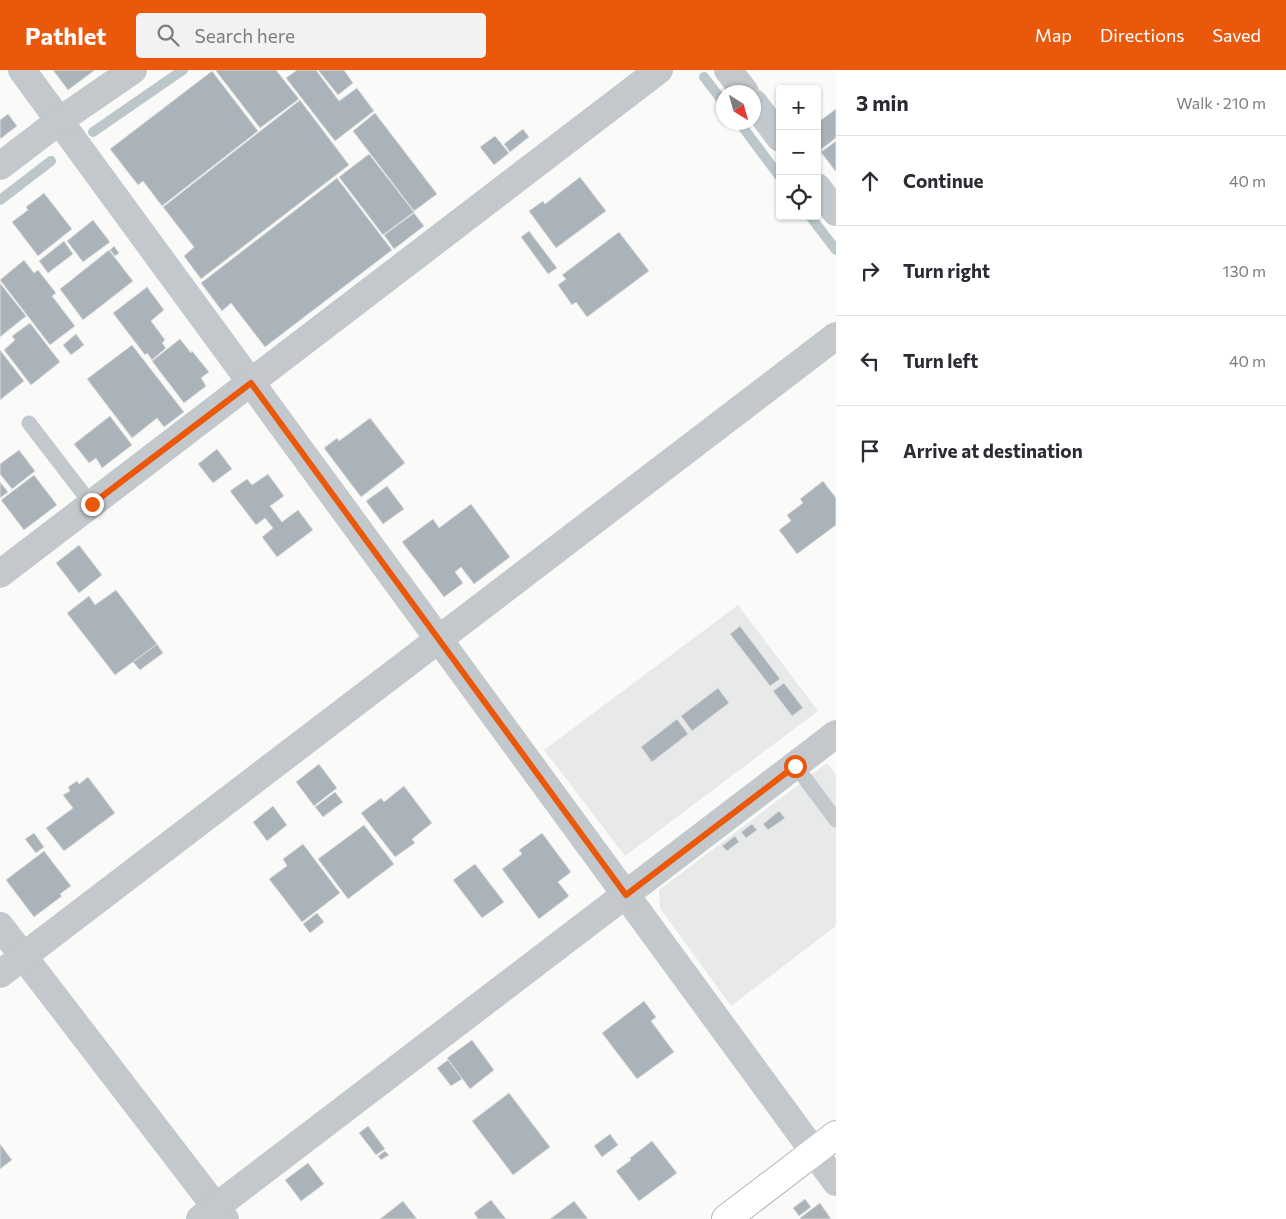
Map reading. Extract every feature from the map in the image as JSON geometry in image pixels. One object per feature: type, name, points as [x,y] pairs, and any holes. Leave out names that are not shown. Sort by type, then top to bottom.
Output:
[{"type":"street","points":[[22,70],[836,1182]]},
{"type":"street","points":[[0,166],[59,121],[133,70]]},
{"type":"street","points":[[0,574],[659,70]]},
{"type":"street","points":[[728,70],[740,85]]},
{"type":"street","points":[[761,112],[776,133]]},
{"type":"street","points":[[821,193],[836,212]]},
{"type":"street","points":[[0,974],[836,336]]},
{"type":"street","points":[[0,926],[214,1215],[836,734]]},
{"type":"street","points":[[726,1219],[836,1135]]},
{"type":"lane","points":[[29,423],[92,504]]},
{"type":"lane","points":[[795,766],[836,820]]},
{"type":"shaded area","points":[[738,605],[818,711],[625,856],[544,750]]},
{"type":"shaded area","points":[[827,763],[836,775],[836,926],[731,1006],[660,908],[659,890]]},
{"type":"building","points":[[53,70],[95,70],[68,90]]},
{"type":"building","points":[[216,70],[276,70],[299,99],[260,128]]},
{"type":"building","points":[[297,70],[316,70],[339,101],[357,88],[374,111],[335,141],[286,78]]},
{"type":"building","points":[[318,70],[344,70],[353,83],[338,95]]},
{"type":"building","points":[[212,71],[258,131],[162,206],[143,181],[138,185],[110,149]]},
{"type":"building","points":[[300,100],[349,165],[201,279],[184,256],[194,247],[163,207]]},
{"type":"building","points":[[836,109],[836,138],[821,149],[821,130],[821,120]]},
{"type":"building","points":[[375,113],[437,194],[414,211],[353,131]]},
{"type":"building","points":[[8,114],[17,126],[0,139],[0,120]]},
{"type":"building","points":[[523,129],[529,137],[510,152],[504,144]]},
{"type":"building","points":[[495,136],[509,153],[494,165],[480,147]]},
{"type":"building","points":[[836,141],[836,172],[821,152]]},
{"type":"building","points":[[369,154],[414,212],[383,235],[339,177]]},
{"type":"building","points":[[580,177],[606,211],[556,248],[529,211],[543,201],[545,204]]},
{"type":"building","points":[[337,178],[392,250],[265,347],[231,303],[222,311],[201,283]]},
{"type":"building","points":[[44,193],[72,229],[38,256],[12,222],[28,210],[26,207]]},
{"type":"building","points":[[414,213],[424,226],[394,249],[384,235]]},
{"type":"building","points":[[93,220],[110,242],[83,262],[67,241]]},
{"type":"building","points":[[529,231],[557,268],[548,274],[521,237]]},
{"type":"building","points":[[619,232],[649,271],[587,317],[576,302],[572,305],[558,285],[566,279],[562,275]]},
{"type":"building","points":[[64,241],[73,254],[48,273],[39,261]]},
{"type":"building","points":[[114,246],[119,253],[115,256],[110,250]]},
{"type":"building","points":[[109,250],[133,281],[83,320],[60,289]]},
{"type":"building","points":[[24,260],[34,273],[38,270],[56,293],[52,296],[75,326],[50,345],[0,280]]},
{"type":"building","points":[[0,283],[26,316],[0,337]]},
{"type":"building","points":[[147,287],[164,310],[151,321],[165,340],[162,343],[166,348],[152,360],[147,353],[145,355],[113,313]]},
{"type":"building","points":[[30,323],[60,362],[31,385],[4,350],[15,340],[12,336]]},
{"type":"building","points":[[76,334],[84,345],[71,355],[63,345]]},
{"type":"building","points":[[180,339],[209,372],[201,378],[206,386],[184,403],[152,361]]},
{"type":"building","points":[[132,345],[184,412],[164,427],[157,418],[132,438],[87,379]]},
{"type":"building","points":[[0,350],[24,381],[0,400]]},
{"type":"building","points":[[110,416],[132,445],[102,468],[96,458],[89,463],[74,444]]},
{"type":"building","points":[[370,418],[405,463],[361,497],[324,448],[337,438],[339,441]]},
{"type":"building","points":[[217,449],[232,469],[213,483],[198,464]]},
{"type":"building","points":[[19,450],[35,471],[12,489],[0,474],[0,464]]},
{"type":"building","points":[[268,474],[284,496],[270,506],[282,522],[298,510],[313,530],[277,557],[262,537],[273,528],[265,518],[256,525],[230,491],[247,479],[252,485]]},
{"type":"building","points":[[34,475],[57,505],[24,530],[1,500]]},
{"type":"building","points":[[823,481],[836,498],[836,525],[797,554],[779,530],[791,521],[787,515],[803,503],[800,499]]},
{"type":"building","points":[[0,482],[8,492],[0,498]]},
{"type":"building","points":[[387,486],[404,509],[383,524],[366,501]]},
{"type":"building","points":[[471,504],[510,557],[474,584],[461,567],[455,572],[463,583],[444,597],[402,542],[433,519],[439,528]]},
{"type":"building","points":[[79,545],[102,575],[79,593],[56,563]]},
{"type":"building","points":[[116,590],[157,644],[115,675],[67,613],[89,596],[95,605]]},
{"type":"building","points":[[740,626],[780,679],[770,686],[730,634]]},
{"type":"building","points":[[157,644],[163,653],[140,670],[133,662]]},
{"type":"building","points":[[784,683],[803,708],[792,716],[773,691]]},
{"type":"building","points":[[718,688],[729,703],[692,731],[681,716]]},
{"type":"building","points":[[677,719],[688,734],[652,762],[641,747]]},
{"type":"building","points":[[319,764],[337,788],[314,806],[296,782]]},
{"type":"building","points":[[88,777],[115,813],[64,851],[46,828],[73,808],[63,795],[70,791],[68,787],[77,781],[79,784]]},
{"type":"building","points":[[404,786],[432,823],[412,839],[415,843],[395,857],[361,813],[381,798],[384,802]]},
{"type":"building","points":[[335,792],[343,802],[323,817],[315,807]]},
{"type":"building","points":[[273,806],[287,825],[267,841],[253,822]]},
{"type":"building","points":[[779,811],[785,818],[768,830],[763,824]]},
{"type":"building","points":[[752,824],[757,830],[746,838],[741,832]]},
{"type":"building","points":[[364,825],[394,864],[348,899],[318,859]]},
{"type":"building","points":[[34,833],[44,847],[36,853],[25,839]]},
{"type":"building","points":[[542,833],[571,872],[558,882],[569,896],[539,919],[502,869],[522,854],[519,850]]},
{"type":"building","points":[[735,836],[739,842],[727,851],[722,846]]},
{"type":"building","points":[[303,844],[340,893],[302,922],[269,879],[287,866],[283,859]]},
{"type":"building","points":[[44,851],[71,886],[60,894],[62,896],[34,917],[6,880]]},
{"type":"building","points":[[475,864],[504,902],[482,918],[453,880]]},
{"type":"building","points":[[317,913],[324,922],[310,933],[303,924]]},
{"type":"building","points":[[644,1001],[656,1017],[651,1021],[674,1052],[637,1079],[602,1033]]},
{"type":"building","points":[[472,1040],[494,1070],[470,1089],[447,1058]]},
{"type":"building","points":[[448,1060],[462,1079],[451,1086],[437,1068]]},
{"type":"building","points":[[509,1093],[550,1147],[513,1175],[472,1121]]},
{"type":"building","points":[[368,1126],[385,1149],[376,1155],[359,1133]]},
{"type":"building","points":[[610,1134],[618,1145],[602,1157],[594,1146]]},
{"type":"building","points":[[652,1141],[677,1173],[639,1201],[616,1171]]},
{"type":"building","points":[[0,1144],[12,1160],[0,1169]]},
{"type":"building","points":[[385,1151],[389,1155],[381,1160],[378,1156]]},
{"type":"building","points":[[308,1163],[324,1184],[301,1201],[285,1180]]},
{"type":"building","points":[[805,1199],[811,1207],[799,1216],[793,1208]]},
{"type":"building","points":[[491,1200],[506,1219],[478,1219],[474,1213]]},
{"type":"building","points":[[403,1201],[417,1219],[380,1219]]},
{"type":"building","points":[[574,1201],[588,1219],[550,1219]]},
{"type":"building","points":[[820,1203],[831,1219],[800,1218]]},
{"type":"waterway","points":[[93,132],[183,70]]},
{"type":"waterway","points":[[704,77],[716,93]]},
{"type":"waterway","points":[[745,130],[779,175]]},
{"type":"waterway","points":[[0,200],[51,161]]},
{"type":"waterway","points":[[813,220],[836,250]]},
{"type":"route","points":[[92,504],[251,383],[626,895],[795,766]]}]
